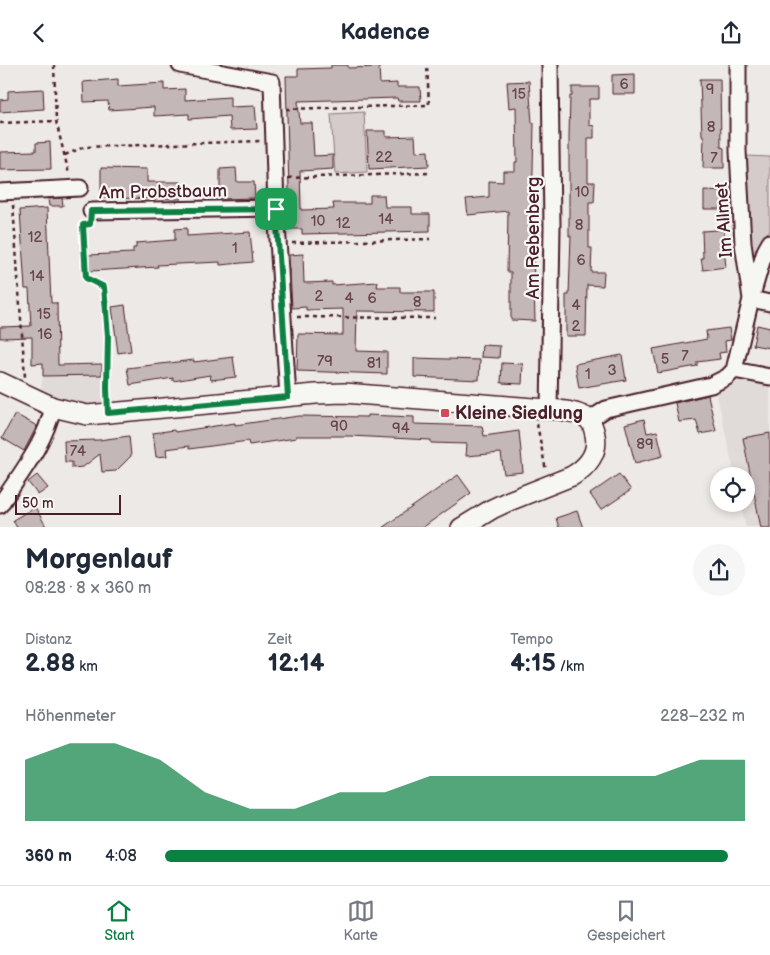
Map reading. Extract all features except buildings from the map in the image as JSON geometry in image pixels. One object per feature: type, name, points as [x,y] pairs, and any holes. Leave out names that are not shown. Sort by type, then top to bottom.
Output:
[{"type":"street","points":[[180,65],[272,82],[276,209],[288,397]]},
{"type":"street","name":"Am Rebenberg","points":[[541,410],[552,227],[550,65]]},
{"type":"street","name":"Im Allmet","points":[[734,371],[751,299],[743,243],[738,151],[738,65]]},
{"type":"street","points":[[6,192],[76,188]]},
{"type":"street","name":"Am Probstbaum","points":[[91,211],[276,209]]},
{"type":"street","points":[[770,242],[765,251],[751,299],[770,303]]},
{"type":"street","points":[[589,420],[606,409],[711,385],[734,371],[770,377]]},
{"type":"street","points":[[0,382],[53,407],[87,415],[344,393],[571,412],[581,414],[589,420],[593,426],[596,449],[583,469],[572,476],[492,509],[461,527]]},
{"type":"street","points":[[0,505],[42,439],[50,422],[53,407]]},
{"type":"path","points":[[54,65],[56,121],[64,155],[76,188]]},
{"type":"path","points":[[273,109],[429,105],[427,65]]},
{"type":"path","points":[[0,123],[56,121]]},
{"type":"path","points":[[64,155],[84,147],[274,141]]},
{"type":"path","points":[[275,179],[429,173]]},
{"type":"path","points":[[6,192],[27,396]]},
{"type":"path","name":"Am Probstbaum","points":[[91,211],[90,224],[83,225],[86,278],[104,287],[108,336],[108,413]]},
{"type":"path","points":[[279,243],[430,239]]},
{"type":"path","points":[[282,317],[435,318]]},
{"type":"path","points":[[541,410],[537,425],[549,485]]},
{"type":"shaded area","points":[[364,112],[367,172],[335,174],[331,114]]},
{"type":"shaded area","points":[[746,156],[770,157],[770,230],[763,237],[756,257],[749,258]]},
{"type":"shaded area","points":[[102,364],[104,414],[39,402],[43,366]]},
{"type":"shaded area","points":[[743,378],[770,382],[770,527],[746,527],[743,512],[755,512],[755,467],[733,467],[715,386]]},
{"type":"place","name":"Kleine Siedlung","points":[[445,413]]},
{"type":"route","points":[[276,209],[288,397],[108,413],[108,336],[104,287],[86,278],[83,225],[90,224],[91,211],[276,209]]}]
